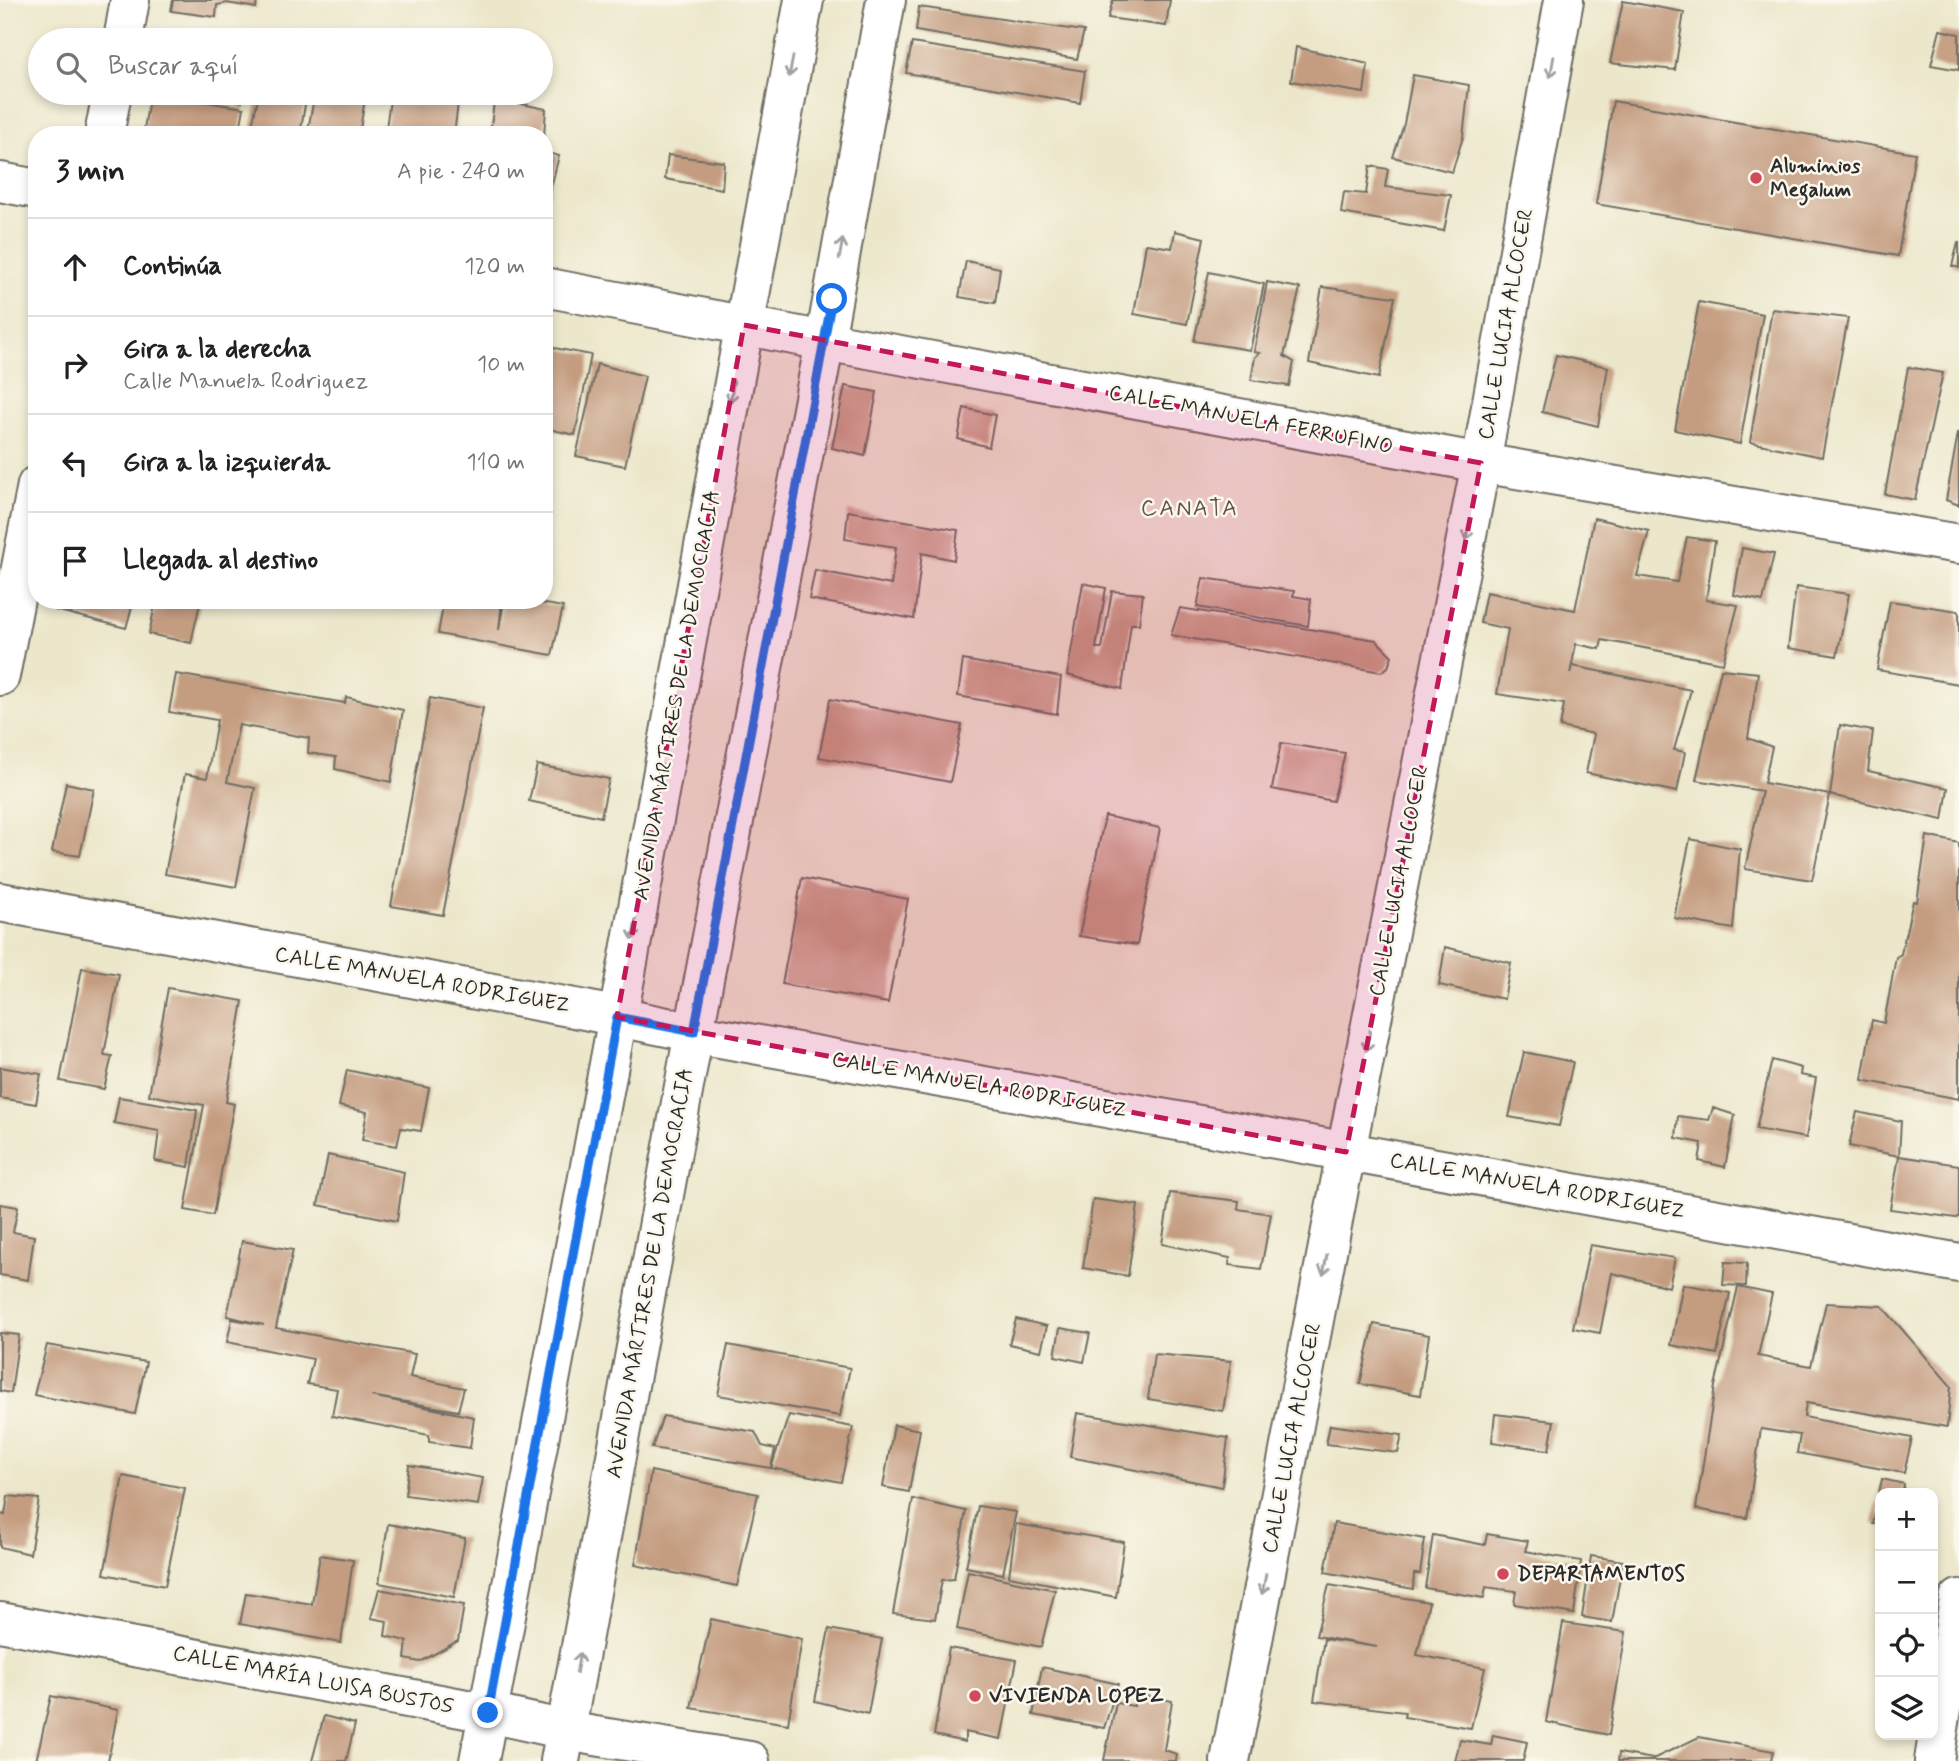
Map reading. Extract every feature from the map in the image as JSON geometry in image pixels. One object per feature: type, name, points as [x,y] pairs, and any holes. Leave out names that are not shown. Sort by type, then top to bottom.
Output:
[{"type":"street","points":[[124,28],[130,0]]},
{"type":"street","name":"AVENIDA MÁRTIRES DE LA DEMOCRACIA","points":[[479,1761],[804,0]]},
{"type":"street","name":"AVENIDA MÁRTIRES DE LA DEMOCRACIA","points":[[563,1745],[886,0]]},
{"type":"street","name":"CALLE LUCIA ALCOCER","points":[[1230,1761],[1481,463],[1564,0]]},
{"type":"street","points":[[106,126],[110,105]]},
{"type":"street","points":[[0,182],[28,187]]},
{"type":"street","name":"CALLE MANUELA FERRUFINO","points":[[553,289],[1481,463],[1959,544]]},
{"type":"street","points":[[0,676],[28,531]]},
{"type":"street","name":"CALLE MANUELA RODRIGUEZ","points":[[0,902],[1959,1263]]},
{"type":"street","points":[[1934,1761],[1959,1599]]},
{"type":"street","name":"CALLE MARÍA LUISA BUSTOS","points":[[0,1622],[488,1713],[563,1745],[750,1761]]},
{"type":"highlighted area","points":[[744,325],[1481,463],[1346,1152],[617,1017]]},
{"type":"building","points":[[173,0],[257,0],[256,8],[227,3],[217,5],[216,17],[171,11]]},
{"type":"building","points":[[1113,0],[1170,0],[1166,26],[1108,18]]},
{"type":"building","points":[[1623,1],[1684,12],[1675,70],[1610,63]]},
{"type":"building","points":[[919,7],[1084,31],[1077,59],[916,31]]},
{"type":"building","points":[[1940,30],[1959,34],[1959,70],[1931,65]]},
{"type":"building","points":[[912,43],[1085,71],[1080,103],[906,73]]},
{"type":"building","points":[[1296,47],[1368,64],[1364,93],[1291,81]]},
{"type":"building","points":[[1413,75],[1469,85],[1463,137],[1452,172],[1393,157],[1404,124]]},
{"type":"building","name":"Aluminios Megalum","points":[[1613,101],[1915,153],[1898,256],[1596,204]]},
{"type":"building","points":[[148,105],[225,105],[244,108],[241,126],[144,126]]},
{"type":"building","points":[[256,105],[305,105],[302,126],[252,126]]},
{"type":"building","points":[[313,105],[364,105],[360,126],[309,126]]},
{"type":"building","points":[[389,105],[458,105],[455,126],[386,126]]},
{"type":"building","points":[[494,105],[527,105],[546,109],[545,126],[491,126]]},
{"type":"building","points":[[553,154],[559,156],[553,179]]},
{"type":"building","points":[[668,155],[724,162],[722,189],[665,179]]},
{"type":"building","points":[[1370,166],[1388,169],[1385,187],[1451,195],[1444,231],[1341,213],[1344,192],[1366,194]]},
{"type":"building","points":[[1175,231],[1204,238],[1187,324],[1134,314],[1146,244],[1172,248]]},
{"type":"building","points":[[1959,243],[1959,268],[1952,266]]},
{"type":"building","points":[[966,261],[1000,268],[995,303],[959,297]]},
{"type":"building","points":[[1209,272],[1264,284],[1250,350],[1194,341]]},
{"type":"building","points":[[1267,282],[1300,288],[1284,356],[1294,362],[1289,386],[1251,380],[1255,357],[1260,353],[1254,352]]},
{"type":"building","points":[[1322,287],[1395,297],[1379,378],[1309,363]]},
{"type":"building","points":[[1699,302],[1763,314],[1740,444],[1675,430]]},
{"type":"building","points":[[1772,309],[1848,318],[1822,457],[1750,442]]},
{"type":"building","points":[[553,348],[591,355],[575,435],[553,430]]},
{"type":"building","points":[[1556,355],[1608,367],[1598,426],[1542,412]]},
{"type":"building","points":[[597,364],[645,376],[625,466],[576,456]]},
{"type":"building","points":[[1908,367],[1943,373],[1915,500],[1885,494]]},
{"type":"building","points":[[845,386],[877,392],[865,456],[832,448]]},
{"type":"building","points":[[964,408],[995,415],[989,447],[958,439]]},
{"type":"building","points":[[1959,433],[1959,505],[1946,500]]},
{"type":"building","points":[[848,511],[958,530],[954,560],[922,553],[914,619],[809,599],[815,570],[891,585],[896,547],[845,539]]},
{"type":"building","points":[[1594,518],[1649,531],[1637,576],[1677,582],[1687,537],[1715,541],[1706,600],[1738,605],[1723,663],[1602,640],[1600,649],[1576,644],[1570,674],[1573,666],[1691,690],[1674,750],[1685,752],[1677,792],[1586,773],[1594,734],[1560,727],[1564,704],[1497,694],[1508,629],[1480,623],[1486,592],[1575,610]]},
{"type":"building","points":[[1742,548],[1774,554],[1763,601],[1734,595]]},
{"type":"building","points":[[1203,578],[1294,591],[1293,596],[1311,599],[1308,626],[1197,607]]},
{"type":"building","points":[[1083,583],[1106,588],[1096,648],[1102,648],[1112,591],[1143,594],[1139,624],[1131,624],[1122,689],[1067,675]]},
{"type":"building","points":[[1796,587],[1849,594],[1837,656],[1788,648]]},
{"type":"building","points":[[1890,601],[1959,611],[1959,684],[1877,670]]},
{"type":"building","points":[[563,607],[552,655],[438,634],[442,609],[501,609],[499,630],[502,609]]},
{"type":"building","points":[[1180,608],[1376,640],[1392,656],[1388,667],[1381,672],[1171,635]]},
{"type":"building","points":[[55,609],[131,609],[126,628]]},
{"type":"building","points":[[154,609],[199,609],[191,643],[149,634]]},
{"type":"building","points":[[963,660],[1061,677],[1057,714],[958,696]]},
{"type":"building","points":[[1721,669],[1758,673],[1748,738],[1772,747],[1764,783],[1830,795],[1812,880],[1745,869],[1762,791],[1696,780]]},
{"type":"building","points":[[176,674],[345,703],[346,697],[403,710],[391,782],[335,769],[336,757],[308,753],[309,738],[239,725],[227,782],[255,788],[236,887],[165,874],[185,774],[207,778],[217,720],[169,712]]},
{"type":"building","points":[[430,698],[483,708],[443,915],[391,906]]},
{"type":"building","points":[[830,699],[962,725],[950,782],[819,757]]},
{"type":"building","points":[[1840,725],[1873,731],[1868,771],[1948,788],[1943,820],[1830,795]]},
{"type":"building","points":[[1281,743],[1345,753],[1333,801],[1272,789]]},
{"type":"building","points":[[537,765],[609,779],[601,817],[529,801]]},
{"type":"building","points":[[66,783],[94,789],[80,856],[52,852]]},
{"type":"building","points":[[1105,816],[1160,828],[1137,945],[1079,936]]},
{"type":"building","points":[[1927,836],[1959,843],[1959,1099],[1862,1080],[1872,1020],[1884,1023],[1896,957],[1901,954],[1913,901],[1917,902]]},
{"type":"building","points":[[1690,839],[1740,849],[1733,929],[1674,918]]},
{"type":"building","points":[[802,878],[908,899],[888,1003],[782,984]]},
{"type":"building","points":[[1445,947],[1511,963],[1504,999],[1439,985]]},
{"type":"building","points":[[82,968],[119,974],[104,1055],[112,1056],[104,1089],[60,1081]]},
{"type":"building","points":[[168,988],[243,1001],[226,1102],[234,1104],[213,1215],[185,1210],[204,1105],[149,1095]]},
{"type":"building","points":[[1524,1052],[1573,1062],[1559,1126],[1509,1117]]},
{"type":"building","points":[[1772,1060],[1801,1068],[1800,1075],[1816,1078],[1806,1138],[1756,1129]]},
{"type":"building","points":[[0,1067],[41,1074],[36,1104],[0,1098]]},
{"type":"building","points":[[347,1070],[429,1088],[421,1131],[401,1128],[397,1146],[362,1140],[367,1112],[339,1106]]},
{"type":"building","points":[[119,1097],[197,1110],[189,1167],[155,1161],[159,1131],[114,1123]]},
{"type":"building","points":[[1713,1108],[1735,1115],[1725,1167],[1699,1161],[1702,1143],[1676,1138],[1678,1116],[1709,1120]]},
{"type":"building","points":[[1857,1112],[1901,1121],[1899,1156],[1849,1146]]},
{"type":"building","points":[[328,1155],[404,1172],[397,1221],[318,1205]]},
{"type":"building","points":[[1899,1156],[1959,1165],[1959,1216],[1956,1218],[1890,1209]]},
{"type":"building","points":[[1170,1193],[1239,1201],[1238,1209],[1271,1214],[1261,1269],[1229,1265],[1230,1258],[1162,1244]]},
{"type":"building","points":[[1093,1199],[1138,1205],[1128,1276],[1083,1268]]},
{"type":"building","points":[[0,1204],[18,1207],[13,1232],[34,1236],[28,1280],[0,1275]]},
{"type":"building","points":[[242,1241],[293,1250],[276,1328],[415,1354],[410,1377],[464,1388],[458,1411],[371,1396],[474,1417],[470,1448],[429,1442],[429,1435],[332,1416],[337,1389],[307,1384],[313,1359],[227,1342],[232,1319],[264,1325],[227,1316]]},
{"type":"building","points":[[1590,1245],[1675,1258],[1669,1287],[1612,1273],[1600,1333],[1573,1328]]},
{"type":"building","points":[[1725,1262],[1747,1263],[1746,1286],[1723,1285]]},
{"type":"building","points":[[1683,1284],[1730,1293],[1717,1354],[1671,1345]]},
{"type":"building","points":[[1738,1287],[1772,1294],[1758,1356],[1811,1366],[1826,1303],[1882,1306],[1951,1386],[1947,1427],[1806,1403],[1804,1417],[1912,1438],[1904,1473],[1797,1453],[1800,1435],[1761,1429],[1747,1518],[1696,1509],[1715,1386]]},
{"type":"building","points":[[1016,1319],[1047,1326],[1041,1351],[1009,1344]]},
{"type":"building","points":[[1374,1324],[1429,1335],[1420,1395],[1360,1384]]},
{"type":"building","points":[[1060,1328],[1090,1333],[1084,1362],[1055,1356]]},
{"type":"building","points":[[0,1333],[19,1335],[11,1393],[0,1391]]},
{"type":"building","points":[[47,1345],[146,1362],[135,1414],[34,1395]]},
{"type":"building","points":[[728,1345],[850,1368],[840,1416],[718,1395]]},
{"type":"building","points":[[1154,1354],[1231,1361],[1223,1411],[1148,1399]]},
{"type":"building","points":[[1077,1413],[1228,1438],[1222,1487],[1070,1457]]},
{"type":"building","points":[[1495,1414],[1554,1421],[1549,1450],[1492,1442]]},
{"type":"building","points":[[789,1415],[853,1427],[841,1482],[771,1468]]},
{"type":"building","points":[[663,1416],[755,1432],[762,1446],[775,1449],[771,1468],[652,1448]]},
{"type":"building","points":[[894,1425],[920,1430],[909,1492],[883,1487]]},
{"type":"building","points":[[1330,1425],[1402,1435],[1398,1453],[1326,1444]]},
{"type":"building","points":[[409,1465],[483,1478],[478,1505],[405,1495]]},
{"type":"building","points":[[651,1471],[758,1494],[737,1586],[635,1565]]},
{"type":"building","points":[[123,1476],[185,1488],[165,1586],[104,1574]]},
{"type":"building","points":[[1882,1479],[1904,1484],[1903,1488],[1880,1488]]},
{"type":"building","points":[[8,1496],[39,1499],[30,1554],[0,1547],[0,1514],[5,1515]]},
{"type":"building","points":[[913,1499],[966,1511],[954,1579],[942,1580],[935,1619],[893,1614]]},
{"type":"building","points":[[978,1506],[1016,1512],[1003,1574],[966,1567]]},
{"type":"building","points":[[1334,1523],[1425,1539],[1420,1574],[1414,1574],[1413,1589],[1325,1572]]},
{"type":"building","points":[[388,1524],[465,1538],[454,1597],[379,1583]]},
{"type":"building","points":[[1016,1524],[1124,1542],[1116,1597],[1009,1576]]},
{"type":"building","name":"DEPARTAMENTOS","points":[[1487,1534],[1528,1541],[1525,1551],[1581,1561],[1574,1614],[1514,1604],[1516,1591],[1486,1587],[1484,1598],[1425,1588],[1433,1535],[1485,1545]]},
{"type":"building","points":[[320,1555],[353,1560],[341,1643],[240,1624],[246,1593],[312,1604]]},
{"type":"building","points":[[1591,1556],[1623,1561],[1612,1622],[1582,1617]]},
{"type":"building","points":[[968,1571],[1055,1590],[1041,1647],[957,1629]]},
{"type":"building","points":[[1329,1585],[1429,1602],[1417,1655],[1485,1668],[1471,1728],[1404,1717],[1405,1712],[1314,1701],[1324,1639],[1377,1647],[1316,1636]]},
{"type":"building","points":[[379,1589],[464,1605],[458,1641],[420,1662],[405,1659],[407,1641],[385,1636],[387,1621],[371,1618]]},
{"type":"building","points":[[711,1619],[802,1639],[788,1724],[691,1708]]},
{"type":"building","points":[[1563,1623],[1626,1632],[1609,1735],[1546,1722]]},
{"type":"building","points":[[829,1629],[882,1639],[868,1714],[815,1701]]},
{"type":"building","name":"VIVIENDA LOPEZ","points":[[949,1648],[1017,1660],[1001,1739],[965,1732],[965,1742],[934,1735]]},
{"type":"building","points":[[1042,1667],[1118,1684],[1104,1728],[1033,1715]]},
{"type":"building","points":[[1136,1694],[1172,1701],[1164,1750],[1177,1754],[1176,1761],[1104,1760],[1116,1703],[1134,1706]]},
{"type":"building","points":[[51,1696],[118,1710],[108,1761],[36,1761]]},
{"type":"building","points":[[324,1716],[355,1724],[346,1761],[312,1761]]},
{"type":"building","points":[[1493,1735],[1527,1742],[1523,1761],[1455,1761],[1460,1740],[1491,1745]]},
{"type":"building","points":[[1699,1737],[1773,1751],[1771,1761],[1618,1761],[1619,1753],[1653,1759]]},
{"type":"place","name":"Aluminios Megalum","points":[[1756,178]]},
{"type":"place","name":"DEPARTAMENTOS","points":[[1503,1574]]},
{"type":"place","name":"VIVIENDA LOPEZ","points":[[975,1696]]},
{"type":"district","name":"CANATA","points":[[1190,509]]},
{"type":"route","points":[[488,1713],[617,1017],[694,1032],[832,299]]}]
